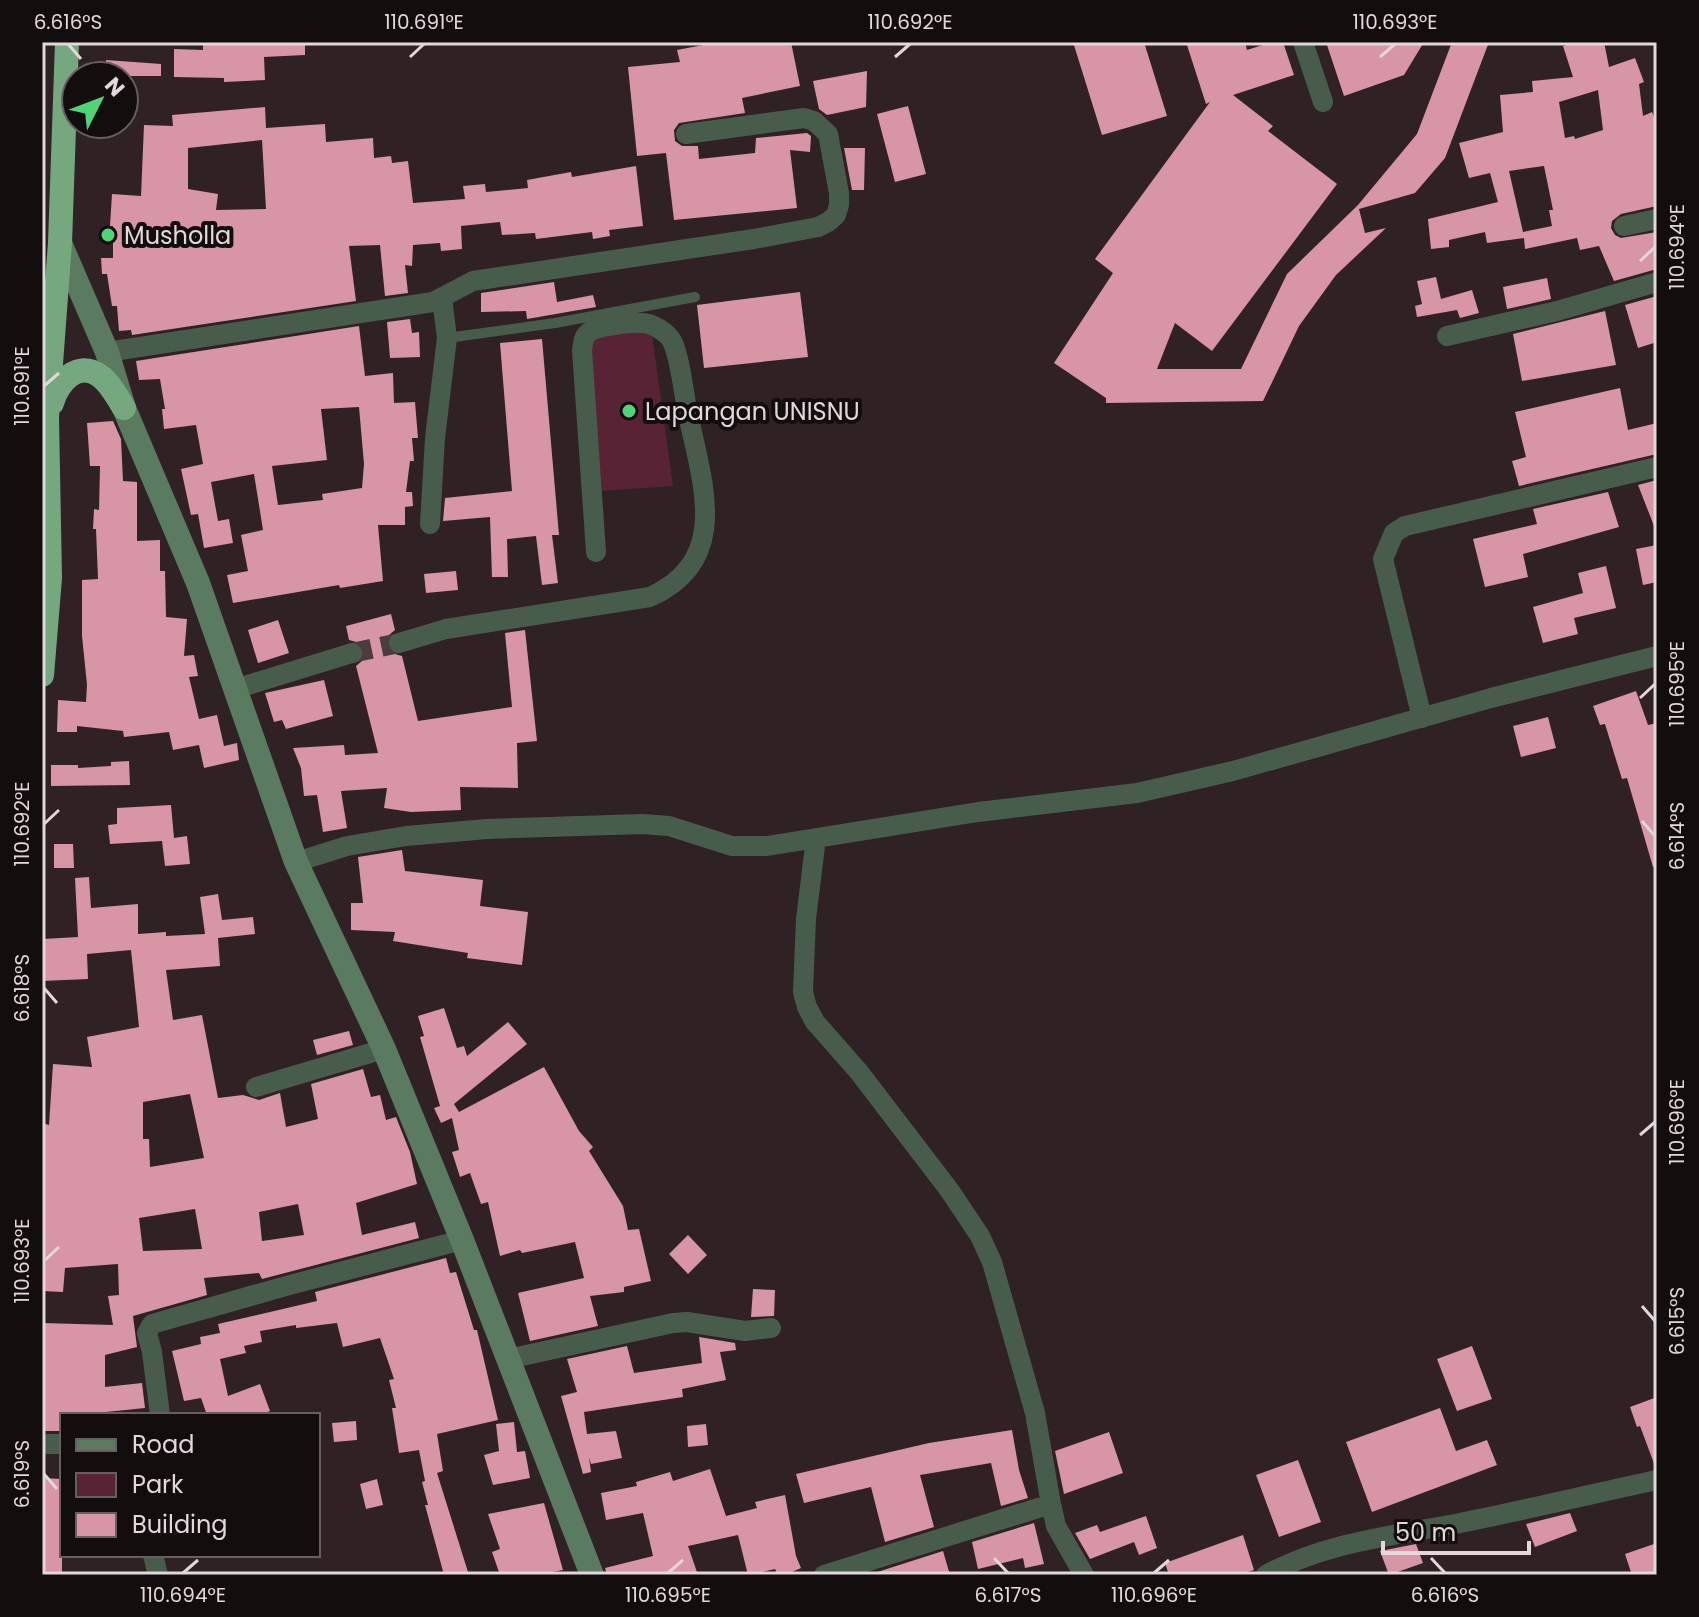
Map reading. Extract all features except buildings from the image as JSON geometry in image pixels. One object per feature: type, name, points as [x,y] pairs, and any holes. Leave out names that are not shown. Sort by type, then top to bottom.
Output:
[{"type":"highway","points":[[42,675],[47,417],[60,243],[67,42]]},
{"type":"highway","points":[[47,417],[60,384],[76,372],[89,370],[101,377],[124,408]]},
{"type":"main road","points":[[60,243],[107,352],[124,408],[198,583],[296,862],[384,1049],[592,1575]]},
{"type":"street","points":[[1303,42],[1323,102]]},
{"type":"street","points":[[107,352],[433,302],[473,281],[754,239],[818,227],[836,215],[839,193],[828,134],[814,121],[804,118],[686,134]]},
{"type":"street","points":[[1624,226],[1657,219]]},
{"type":"street","points":[[1447,336],[1557,311],[1657,282]]},
{"type":"street","points":[[430,524],[435,438],[447,338],[442,298]]},
{"type":"street","points":[[399,643],[446,629],[650,597],[670,588],[696,559],[705,533],[705,502],[680,372],[672,341],[660,329],[644,322],[598,328],[588,332],[583,340],[596,552]]},
{"type":"street","points":[[1422,718],[1383,559],[1394,533],[1405,526],[1657,467]]},
{"type":"street","points":[[235,689],[352,653]]},
{"type":"street","points":[[296,862],[347,846],[487,829],[643,824],[669,826],[732,846],[767,846],[978,812],[1137,793],[1233,771],[1657,656]]},
{"type":"street","points":[[816,838],[806,919],[803,992],[807,1007],[815,1022],[859,1072],[950,1191],[980,1236],[992,1262],[1035,1413],[1056,1526],[1084,1575]]},
{"type":"street","points":[[256,1087],[384,1049]]},
{"type":"street","points":[[160,1413],[147,1333],[152,1324],[462,1240]]},
{"type":"street","points":[[508,1359],[673,1323],[687,1322],[745,1331],[771,1328]]},
{"type":"street","points":[[1266,1575],[1288,1563],[1340,1544],[1459,1523],[1657,1480]]},
{"type":"street","points":[[824,1575],[1051,1504]]},
{"type":"lane","points":[[447,338],[555,323],[695,297]]},
{"type":"green space","name":"Lapangan UNISNU","points":[[651,327],[673,486],[602,491],[589,337]]},
{"type":"tunnel","points":[[352,653],[399,643]]},
{"type":"place","name":"Musholla","points":[[108,235]]},
{"type":"place","name":"Lapangan UNISNU","points":[[629,411]]}]
